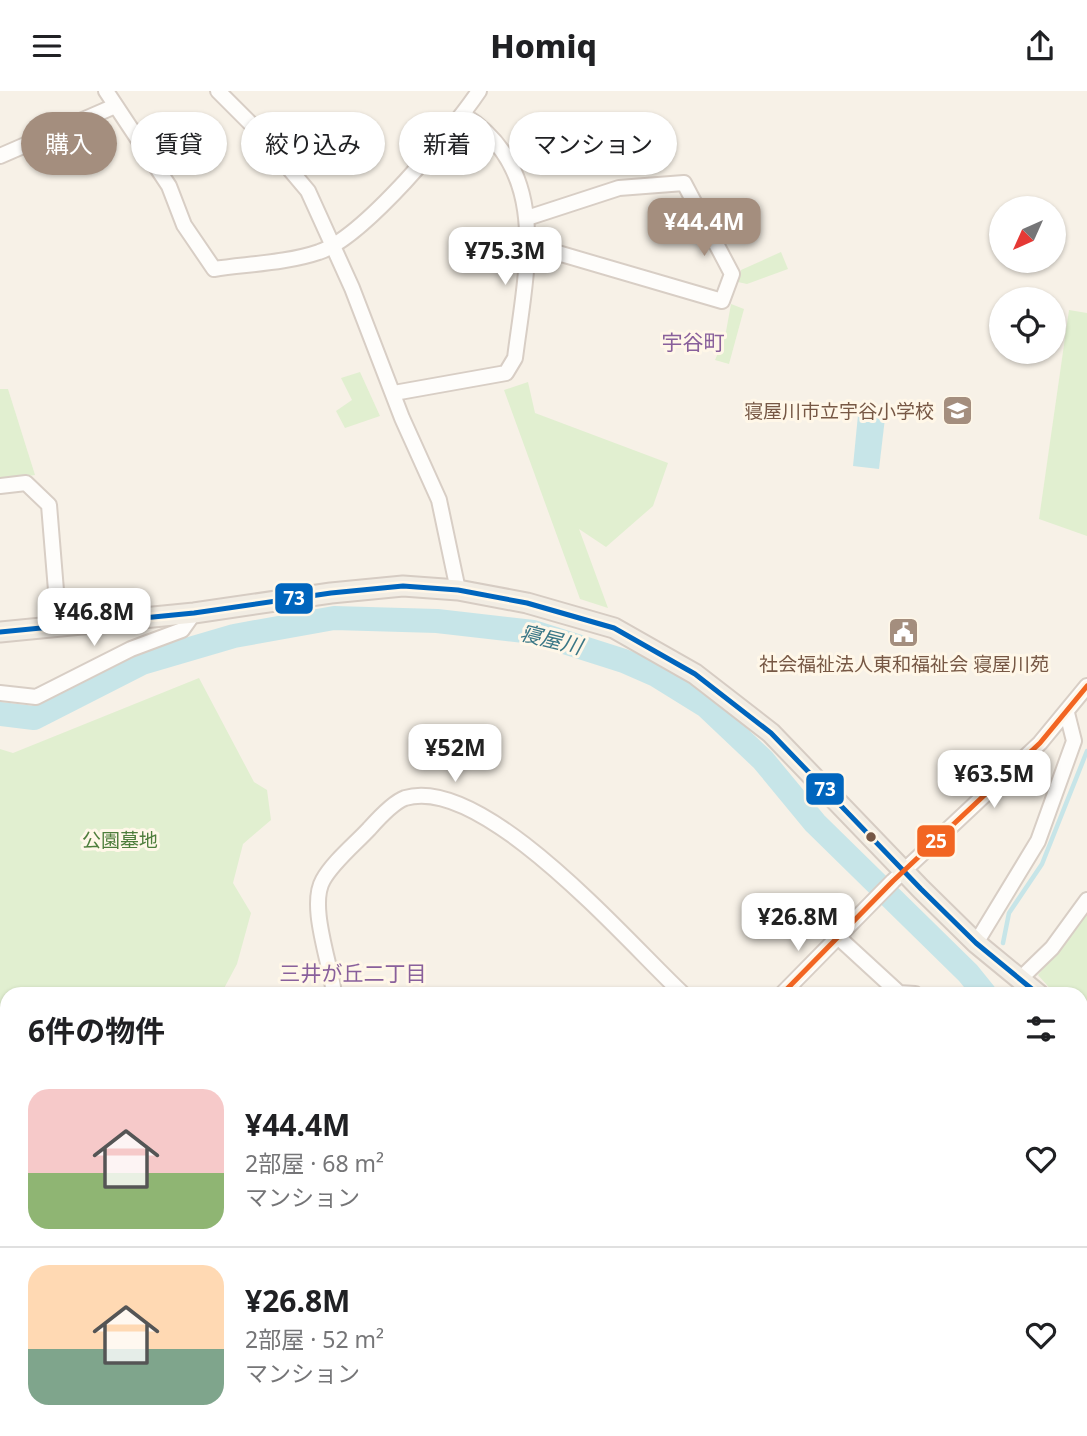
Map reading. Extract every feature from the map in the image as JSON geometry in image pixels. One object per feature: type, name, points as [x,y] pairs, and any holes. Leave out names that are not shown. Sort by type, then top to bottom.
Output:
[{"type":"main road","points":[[0,632],[194,613],[391,587],[458,590],[527,603],[614,628],[695,674],[771,733],[898,876],[1030,987]]},
{"type":"street","points":[[106,91],[169,186],[184,225],[214,269],[318,253],[334,246],[388,200],[410,175]]},
{"type":"street","points":[[218,91],[254,127],[308,191],[334,246],[439,500],[458,590]]},
{"type":"street","points":[[466,112],[479,91]]},
{"type":"street","points":[[0,156],[115,106]]},
{"type":"street","points":[[394,393],[506,373],[515,358],[527,244],[527,218],[523,188],[506,156],[495,142]]},
{"type":"street","points":[[527,218],[618,188],[684,183],[732,274],[722,302],[527,244]]},
{"type":"street","points":[[0,486],[26,483],[49,505],[59,627]]},
{"type":"street","points":[[0,694],[36,697],[131,649],[182,630],[194,613]]},
{"type":"street","points":[[789,987],[870,903],[1040,743],[1087,685]]},
{"type":"street","points":[[976,943],[1038,841],[1074,741],[1067,713]]},
{"type":"street","points":[[333,987],[316,900],[323,880],[372,825],[403,798],[430,796],[467,806],[540,855],[676,987]]},
{"type":"street","points":[[1020,979],[1052,948],[1087,900]]},
{"type":"street","points":[[838,937],[892,987]]},
{"type":"green space","points":[[781,252],[788,269],[747,284],[738,282],[741,270]]},
{"type":"green space","points":[[731,304],[744,309],[729,364],[715,360],[725,337]]},
{"type":"green space","points":[[1069,310],[1087,313],[1087,536],[1039,519],[1061,364],[1066,364]]},
{"type":"green space","points":[[360,372],[380,416],[345,428],[336,411],[352,400],[341,378]]},
{"type":"green space","points":[[528,382],[535,413],[668,463],[653,506],[606,547],[579,529],[608,608],[580,599],[504,390]]},
{"type":"green space","points":[[0,389],[8,389],[35,475],[0,480]]},
{"type":"green space","name":"公園墓地","points":[[199,678],[254,782],[267,790],[271,820],[243,844],[233,883],[251,913],[237,964],[225,987],[0,987],[0,749],[13,753]]},
{"type":"green space","points":[[1087,914],[1087,987],[1049,987],[1038,975]]},
{"type":"water","points":[[858,415],[885,418],[879,469],[853,466]]},
{"type":"waterway","name":"寝屋川","points":[[0,714],[34,718],[142,663],[234,636],[334,618],[437,621],[533,632],[624,661],[656,675],[706,706],[763,760],[815,823],[979,987]]},
{"type":"waterway","points":[[1003,943],[1009,913],[1042,864],[1087,751]]},
{"type":"transit line","name":"73","points":[[0,632],[194,613],[331,593],[403,586],[458,590],[527,603],[614,628],[695,674],[771,733],[921,889],[976,943],[1029,987]]},
{"type":"transit line","name":"25","points":[[789,987],[893,881],[1040,743],[1087,686]]},
{"type":"place","name":"寝屋川市立宇谷小学校","points":[[957,411]]},
{"type":"place","name":"社会福祉法人東和福祉会 寝屋川苑","points":[[904,633]]},
{"type":"district","name":"宇谷町","points":[[693,343]]},
{"type":"district","name":"三井が丘二丁目","points":[[353,974]]}]
